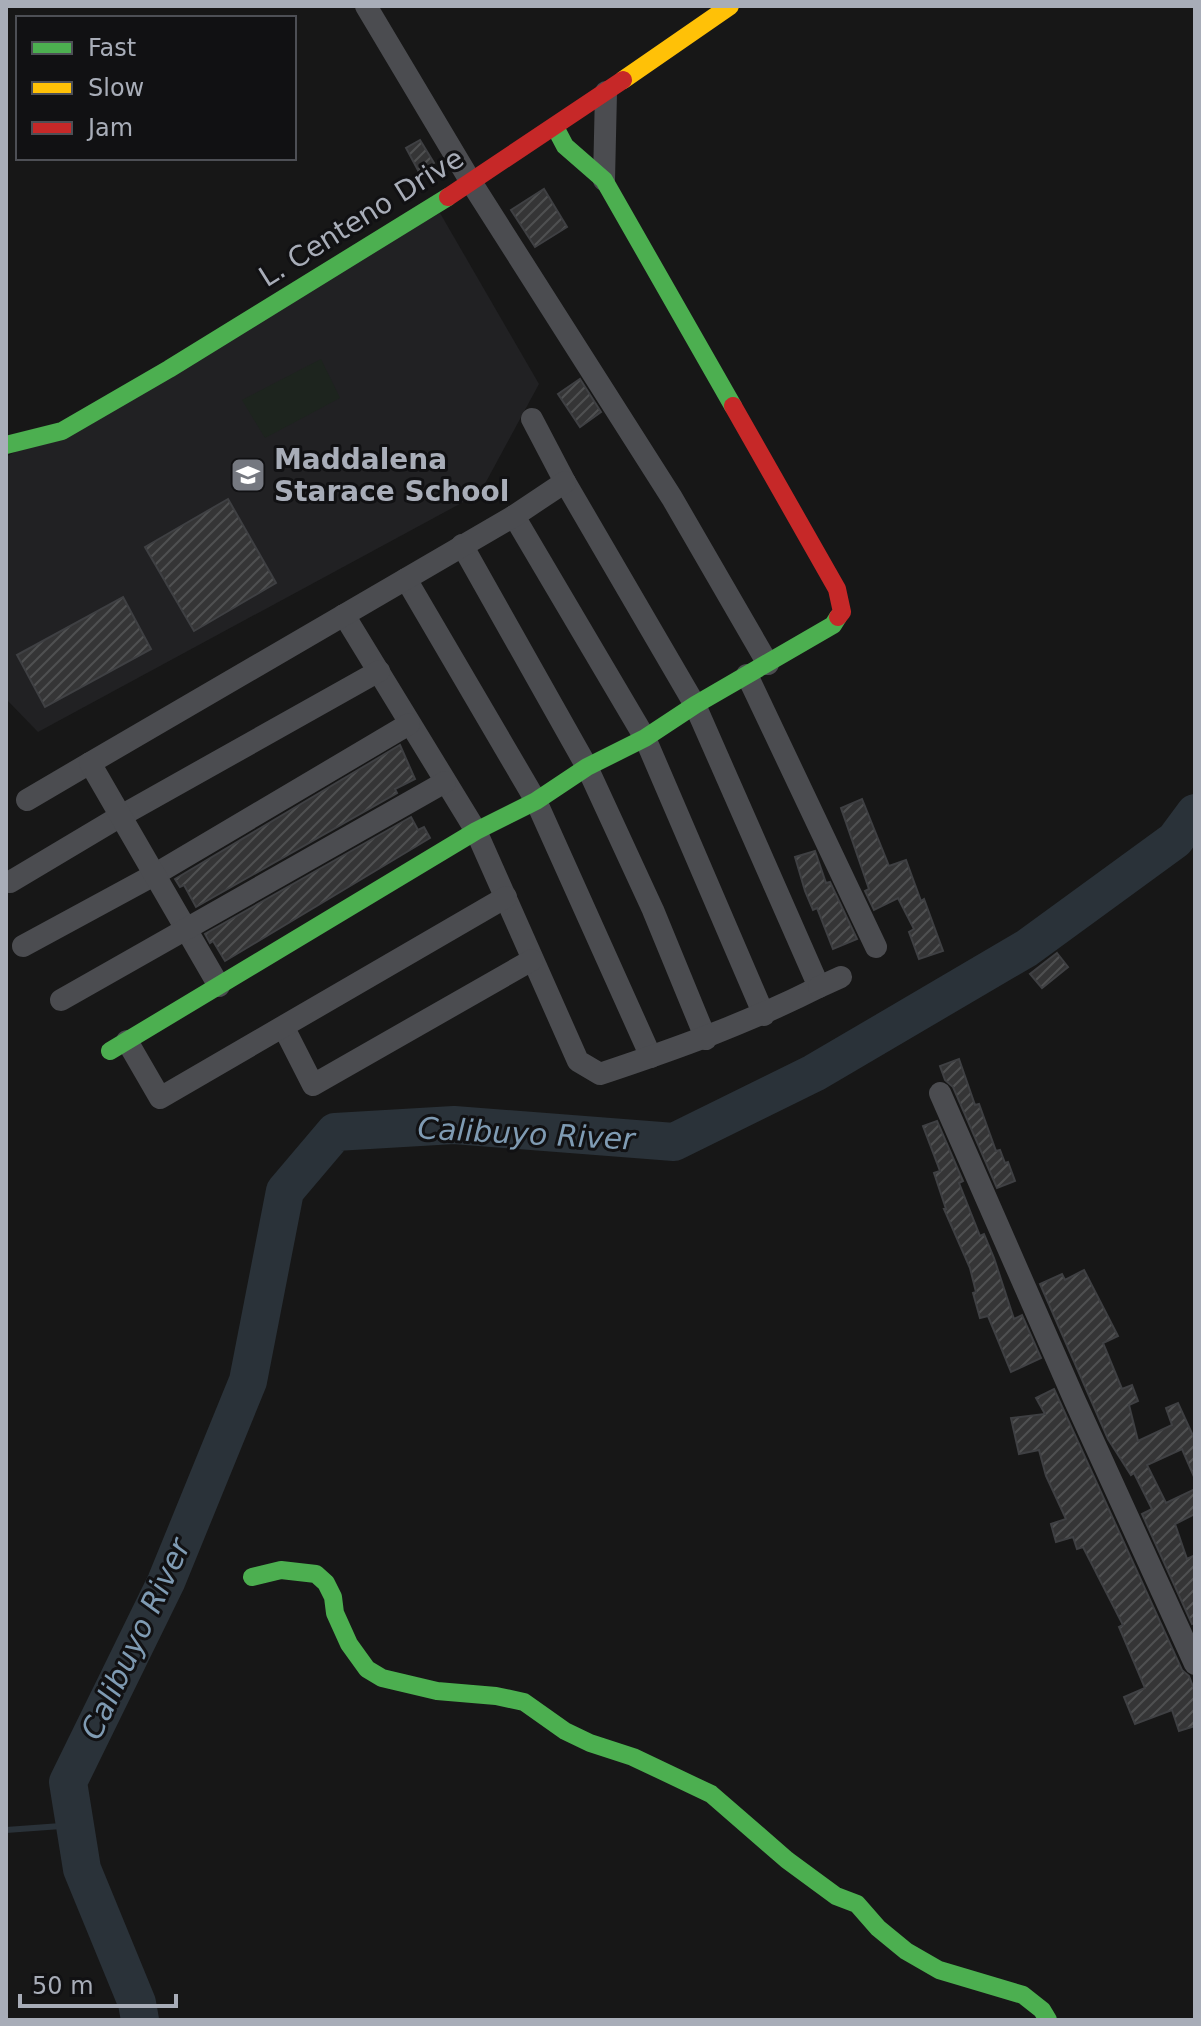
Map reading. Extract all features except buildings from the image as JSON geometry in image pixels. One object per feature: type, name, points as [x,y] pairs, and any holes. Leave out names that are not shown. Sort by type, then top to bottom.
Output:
[{"type":"street","points":[[366,6],[471,182],[672,498],[768,664]]},
{"type":"street","name":"L. Centeno Drive","points":[[6,445],[62,431],[169,369],[471,182],[730,6]]},
{"type":"street","points":[[604,180],[606,92]]},
{"type":"street","points":[[506,897],[160,1098],[119,1046],[476,831],[536,801],[587,767],[645,738],[695,705],[833,625],[842,612],[837,589],[604,180],[565,146],[555,127]]},
{"type":"street","points":[[532,419],[565,482],[695,705],[819,987]]},
{"type":"street","points":[[27,800],[514,516],[565,482]]},
{"type":"street","points":[[514,516],[645,738],[764,1015]]},
{"type":"street","points":[[462,545],[587,767],[653,910],[706,1039]]},
{"type":"street","points":[[406,579],[536,801],[651,1057]]},
{"type":"street","points":[[344,615],[476,831],[578,1061],[600,1074],[706,1039],[841,977]]},
{"type":"street","points":[[10,882],[379,671]]},
{"type":"street","points":[[747,675],[876,947]]},
{"type":"street","points":[[23,946],[154,875],[409,724]]},
{"type":"street","points":[[90,763],[219,986]]},
{"type":"street","points":[[61,1000],[445,782]]},
{"type":"street","points":[[284,1028],[313,1085],[532,960]]},
{"type":"street","points":[[940,1093],[1195,1664]]},
{"type":"street","points":[[252,1577],[281,1570],[316,1574],[326,1583],[349,1644],[367,1669],[382,1678],[437,1691],[496,1696],[524,1702],[565,1731],[633,1757],[711,1794],[787,1860],[836,1896],[857,1904],[878,1928],[906,1951],[939,1970],[1023,1995],[1042,2010],[1048,2020]]},
{"type":"shaded area","name":"Maddalena Starace School","points":[[440,213],[539,384],[480,493],[38,732],[6,699],[6,457]]},
{"type":"shaded area","points":[[321,359],[340,398],[265,438],[242,400]]},
{"type":"waterway","name":"Calibuyo River","points":[[140,2020],[137,2003],[82,1869],[68,1782],[166,1582],[248,1381],[285,1191],[335,1132],[454,1125],[674,1142],[814,1073],[1027,948],[1175,840],[1195,813]]},
{"type":"waterway","points":[[6,1830],[75,1825]]},
{"type":"traffic: fast","points":[[555,127],[565,146],[604,180],[733,406]]},
{"type":"traffic: fast","points":[[6,445],[62,431],[169,369],[448,197]]},
{"type":"traffic: fast","points":[[110,1051],[476,831],[536,801],[587,767],[645,738],[695,705],[833,625],[838,617]]},
{"type":"traffic: fast","points":[[252,1577],[281,1570],[316,1574],[326,1583],[349,1644],[367,1669],[382,1678],[437,1691],[496,1696],[524,1702],[565,1731],[633,1757],[711,1794],[787,1860],[836,1896],[857,1904],[878,1928],[906,1951],[939,1970],[1023,1995],[1042,2010],[1048,2020]]},
{"type":"traffic: slow","points":[[623,80],[730,6]]},
{"type":"traffic: jam","points":[[448,197],[623,80]]},
{"type":"traffic: jam","points":[[733,406],[837,589],[842,612],[838,617]]},
{"type":"place","name":"Maddalena Starace School","points":[[248,475]]}]
